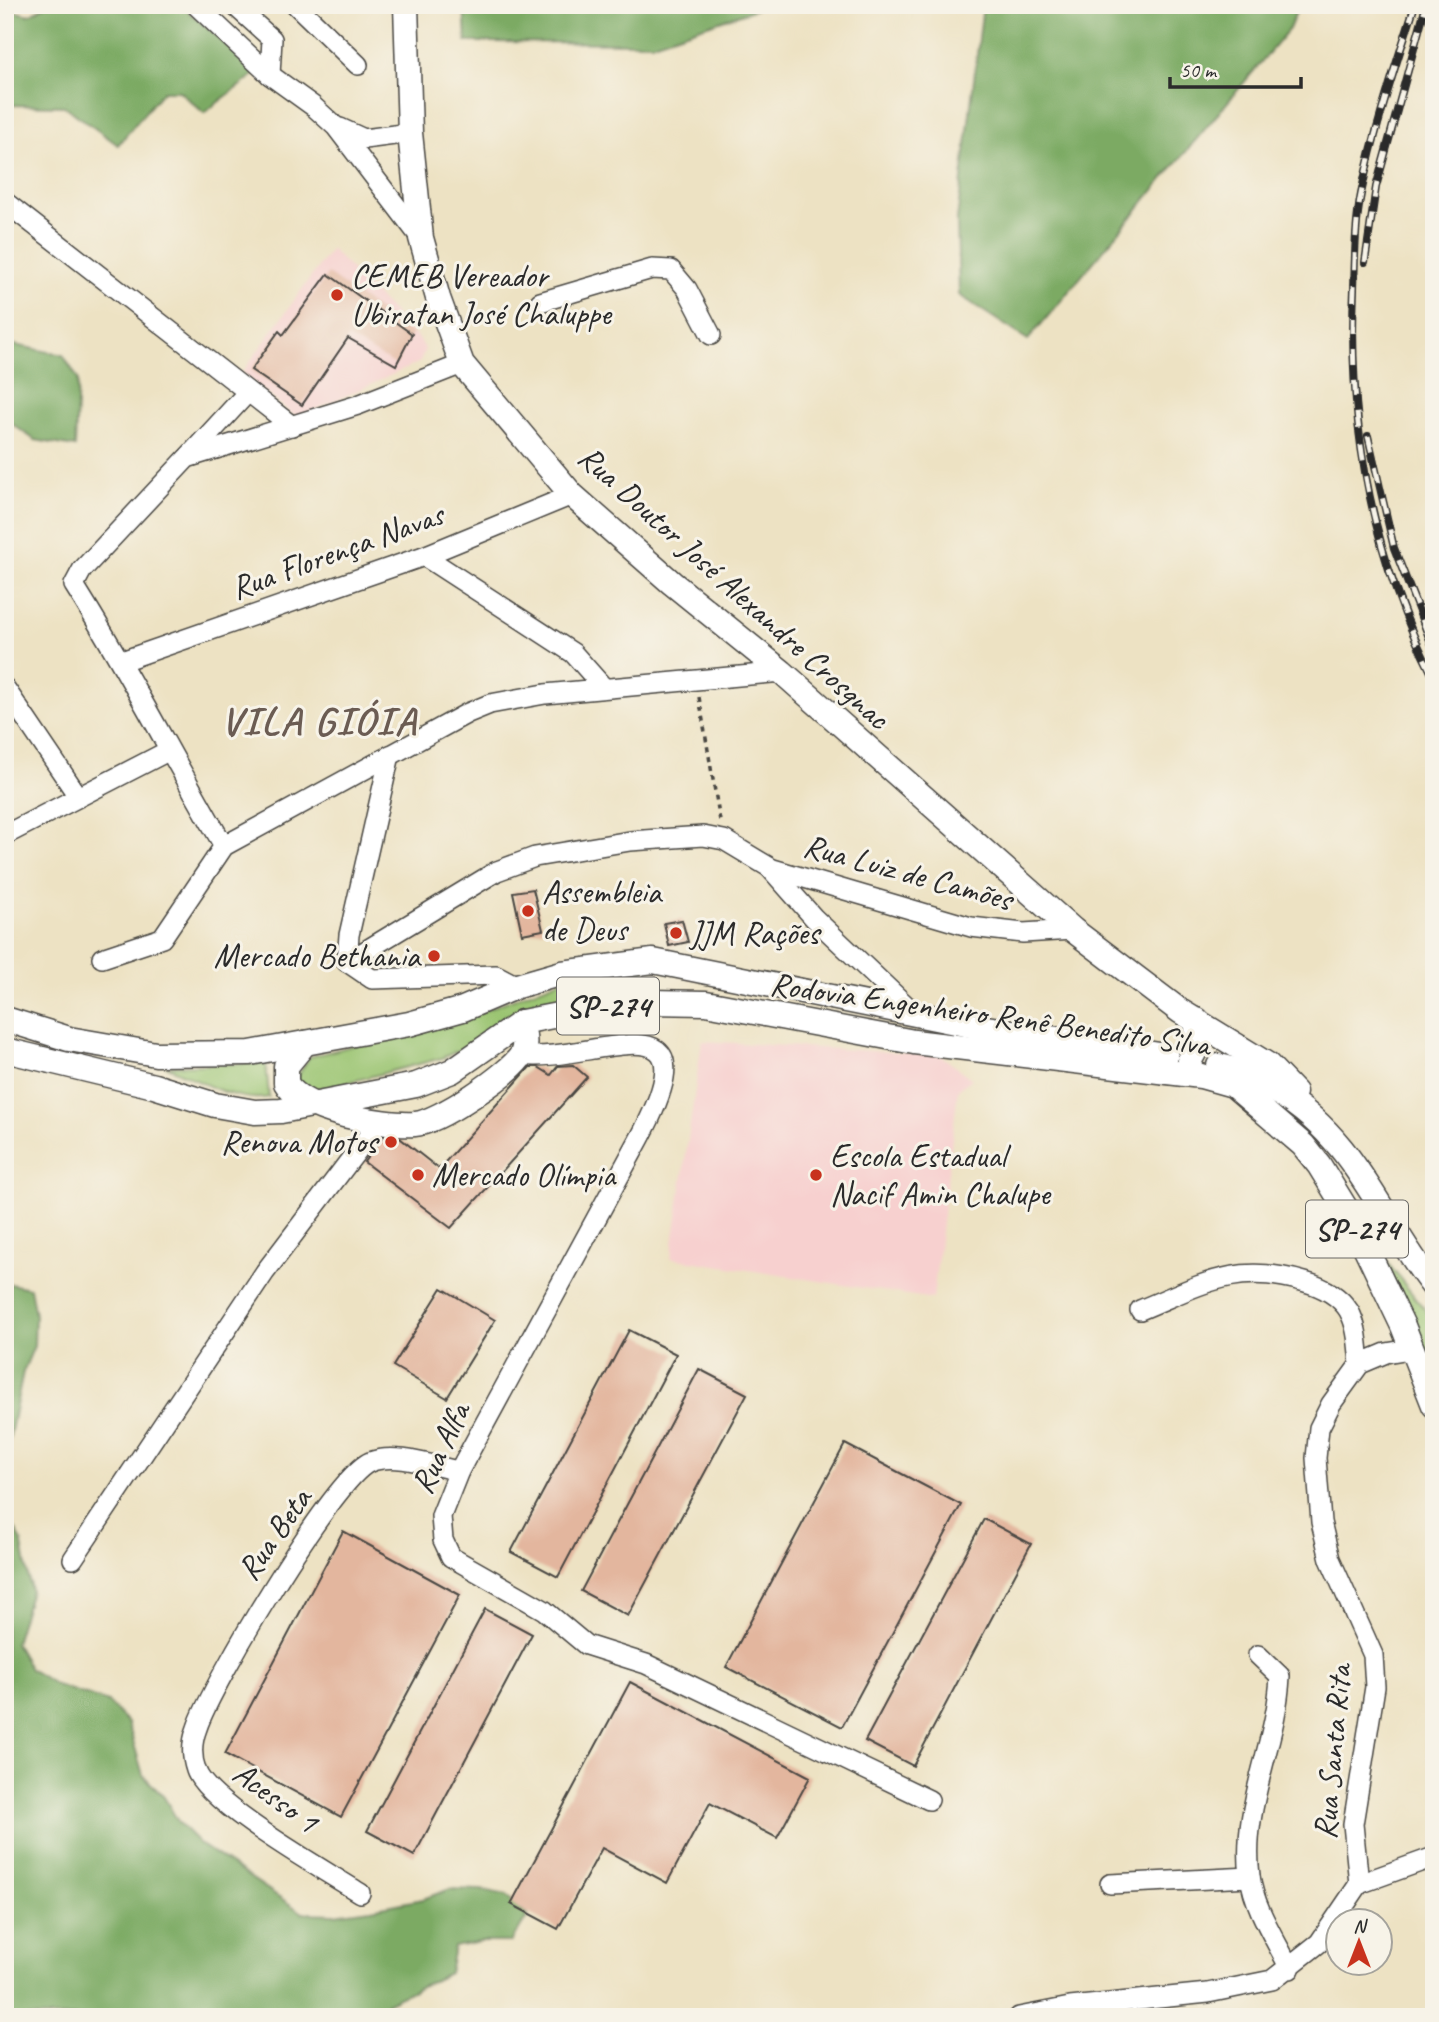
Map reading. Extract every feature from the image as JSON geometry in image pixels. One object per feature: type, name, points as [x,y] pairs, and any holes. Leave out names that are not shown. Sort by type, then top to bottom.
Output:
[{"type":"main road","name":"Rua Doutor José Alexandre Crosgnac","points":[[406,5],[410,133],[421,238],[438,298],[462,364],[572,495],[672,583],[782,672],[1073,930],[1159,997],[1268,1065],[1294,1092],[1298,1104]]},
{"type":"main road","name":"Rodovia Engenheiro Renê Benedito Silva","points":[[5,1019],[69,1040],[156,1054],[250,1053],[409,1024],[463,1009],[517,986],[562,973],[653,961],[915,1014],[1190,1060],[1230,1068],[1257,1079],[1298,1104],[1322,1124],[1347,1152],[1434,1287]]},
{"type":"main road","points":[[650,1002],[657,984],[653,961]]},
{"type":"main road","name":"Rodovia Engenheiro Renê Benedito Silva","points":[[5,1050],[154,1086],[215,1105],[255,1112],[281,1111],[382,1094],[416,1085],[452,1071],[522,1022],[567,1011],[650,1002],[706,1003],[914,1042],[1201,1076],[1233,1085],[1303,1145],[1320,1165],[1351,1217],[1403,1326],[1434,1405]]},
{"type":"main road","points":[[1190,1060],[1197,1047],[1197,1020]]},
{"type":"main road","points":[[305,1043],[286,1066],[286,1083],[291,1093],[310,1104],[379,1122],[416,1124],[429,1121],[456,1105],[495,1079],[521,1055],[525,1044],[522,1022]]},
{"type":"main road","points":[[456,1105],[482,1050]]},
{"type":"street","points":[[196,5],[270,75],[313,106],[336,127],[421,238]]},
{"type":"street","points":[[234,5],[272,39],[270,75]]},
{"type":"street","points":[[296,5],[358,65]]},
{"type":"street","points":[[336,127],[364,139],[410,133]]},
{"type":"street","points":[[5,202],[292,426]]},
{"type":"street","points":[[540,302],[652,269],[671,270],[687,289],[711,335]]},
{"type":"street","points":[[187,458],[358,405],[462,364]]},
{"type":"street","points":[[224,846],[168,751],[122,661],[74,585],[82,569],[248,392]]},
{"type":"street","name":"Rua Florença Navas","points":[[122,661],[424,555],[572,495]]},
{"type":"street","points":[[424,555],[573,653],[604,688]]},
{"type":"street","points":[[102,958],[162,938],[224,846],[390,755],[490,704],[519,697],[696,678],[782,672]]},
{"type":"street","points":[[5,688],[78,796]]},
{"type":"street","points":[[5,835],[168,751]]},
{"type":"street","points":[[347,962],[349,935],[390,755]]},
{"type":"street","points":[[347,962],[497,871],[520,862],[631,841],[703,835],[724,840],[769,867],[814,918],[915,1014]]},
{"type":"street","name":"Rua Luiz de Camões","points":[[769,867],[971,927],[1023,933],[1073,930]]},
{"type":"street","points":[[347,962],[372,979],[496,975],[517,986]]},
{"type":"street","name":"Rua Alfa","points":[[521,1055],[544,1057],[629,1042],[647,1044],[658,1051],[663,1061],[663,1086],[651,1118],[458,1471],[440,1516],[443,1540],[451,1557],[544,1610],[586,1645],[646,1664],[929,1800]]},
{"type":"street","points":[[73,1559],[265,1272],[379,1122]]},
{"type":"street","points":[[1140,1310],[1207,1282],[1251,1272],[1285,1276],[1315,1285],[1339,1298],[1355,1326],[1360,1364],[1386,1353],[1410,1349]]},
{"type":"street","name":"Rua Santa Rita","points":[[1359,1884],[1353,1824],[1375,1687],[1373,1655],[1330,1559],[1321,1522],[1316,1458],[1319,1428],[1331,1404],[1360,1364]]},
{"type":"street","name":"Rua Beta","points":[[196,1728],[265,1600],[321,1517],[362,1466],[386,1458],[458,1471]]},
{"type":"street","points":[[1258,1656],[1280,1675],[1277,1709],[1253,1801],[1249,1840],[1250,1877],[1261,1909],[1290,1969]]},
{"type":"street","name":"Acesso 1","points":[[196,1728],[192,1753],[196,1772],[204,1785],[238,1813],[360,1893]]},
{"type":"street","points":[[1019,2017],[1070,2007],[1244,1988],[1272,1980],[1290,1969],[1319,1943],[1359,1884],[1434,1857]]},
{"type":"street","points":[[1111,1884],[1250,1877]]},
{"type":"path","points":[[696,678],[724,840]]},
{"type":"shaded area","name":"CEMEB Vereador Ubiratan José Chaluppe","points":[[331,249],[420,340],[425,349],[420,362],[297,418],[242,373]]},
{"type":"shaded area","name":"Escola Estadual Nacif Amin Chalupe","points":[[702,1041],[940,1055],[972,1079],[958,1089],[933,1299],[671,1258]]},
{"type":"green space","points":[[47,5],[181,5],[258,72],[204,113],[179,91],[163,91],[118,145],[64,106],[5,105],[5,9],[29,15]]},
{"type":"green space","points":[[464,5],[768,5],[653,43],[466,42]]},
{"type":"green space","points":[[983,5],[1299,5],[1289,29],[1028,340],[959,295],[957,220]]},
{"type":"green space","points":[[5,343],[63,355],[78,379],[75,447],[35,440],[5,419]]},
{"type":"green space","points":[[644,970],[640,983],[629,990],[538,1004],[504,1019],[468,1046],[442,1058],[315,1091],[306,1090],[297,1078],[309,1057],[475,1014],[571,976]]},
{"type":"green space","points":[[266,1063],[269,1097],[256,1098],[230,1094],[166,1066]]},
{"type":"green space","points":[[1381,1255],[1434,1321],[1434,1368]]},
{"type":"green space","points":[[5,1283],[30,1288],[35,1315],[34,1346],[23,1372],[7,1450],[6,1513],[21,1539],[31,1591],[15,1643],[30,1669],[56,1685],[108,1702],[128,1723],[143,1775],[164,1797],[179,1823],[200,1844],[303,1913],[334,1914],[371,1909],[423,1899],[450,1889],[481,1890],[507,1895],[528,1916],[511,1942],[480,1942],[454,1947],[449,1973],[386,2003],[383,2017],[5,2017]]},
{"type":"building","points":[[328,274],[412,334],[396,365],[348,338],[302,405],[251,370],[279,331],[283,335]]},
{"type":"building","name":"Assembleia de Deus","points":[[533,889],[543,930],[522,934],[513,892]]},
{"type":"building","name":"JJM Rações","points":[[682,920],[688,942],[669,946],[664,923]]},
{"type":"building","points":[[573,1065],[587,1077],[451,1228],[364,1162],[383,1137],[401,1139],[439,1169],[530,1067],[538,1067],[551,1075],[558,1066]]},
{"type":"building","points":[[442,1288],[495,1320],[447,1398],[393,1366]]},
{"type":"building","points":[[629,1330],[676,1354],[558,1577],[511,1552]]},
{"type":"building","points":[[699,1369],[747,1394],[628,1616],[581,1591]]},
{"type":"building","points":[[845,1444],[961,1505],[842,1727],[726,1667]]},
{"type":"building","points":[[984,1519],[1031,1544],[913,1766],[865,1741]]},
{"type":"building","points":[[343,1531],[460,1595],[341,1817],[225,1754]]},
{"type":"building","points":[[485,1609],[532,1634],[414,1856],[367,1831]]},
{"type":"building","points":[[630,1682],[810,1777],[777,1838],[710,1803],[667,1883],[602,1848],[558,1929],[511,1904]]},
{"type":"railway","points":[[1415,5],[1379,122],[1361,194],[1356,241],[1353,340],[1360,440],[1379,537],[1412,632],[1434,678]]},
{"type":"railway","points":[[1365,262],[1376,187],[1426,5]]},
{"type":"railway","points":[[1368,436],[1394,548],[1434,650]]},
{"type":"place","name":"CEMEB Vereador Ubiratan José Chaluppe","points":[[337,295]]},
{"type":"place","name":"Assembleia de Deus","points":[[528,911]]},
{"type":"place","name":"JJM Rações","points":[[676,933]]},
{"type":"place","name":"Mercado Bethania","points":[[434,956]]},
{"type":"place","name":"Renova Motos","points":[[391,1142]]},
{"type":"place","name":"Mercado Olímpia","points":[[418,1175]]},
{"type":"place","name":"Escola Estadual Nacif Amin Chalupe","points":[[816,1175]]},
{"type":"district","name":"VILA GIÓIA","points":[[319,721]]}]
